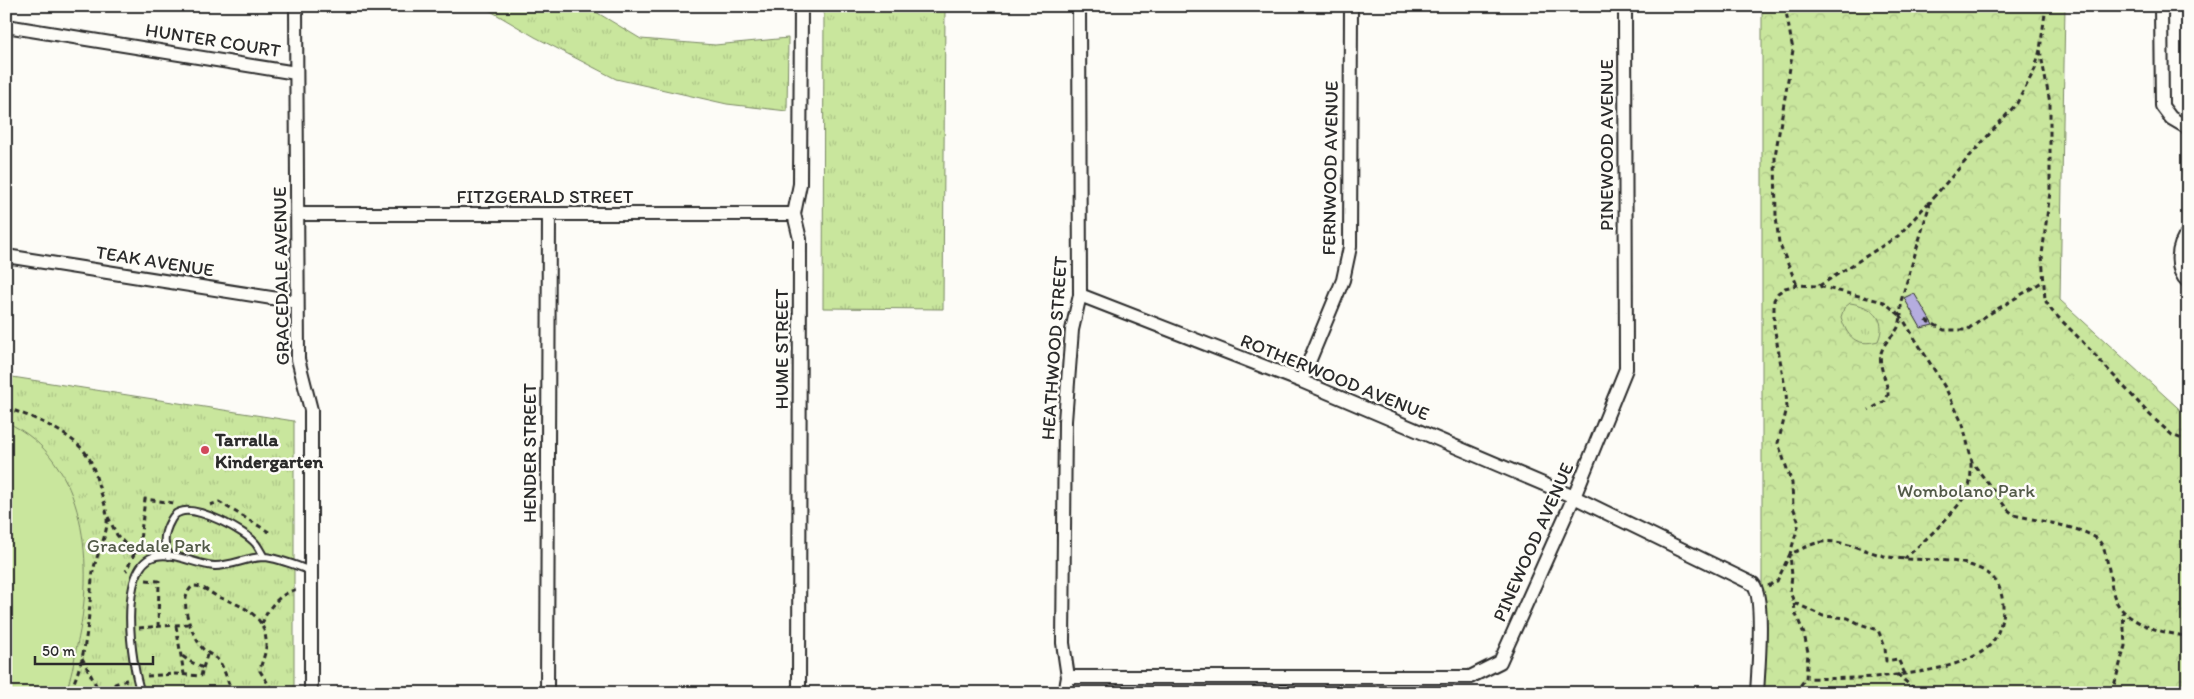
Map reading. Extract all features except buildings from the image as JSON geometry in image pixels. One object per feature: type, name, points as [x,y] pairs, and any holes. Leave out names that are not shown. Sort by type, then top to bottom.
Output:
[{"type":"street","name":"GRACEDALE AVENUE","points":[[296,6],[298,359],[311,410],[311,693]]},
{"type":"street","name":"HUME STREET","points":[[799,693],[800,239],[794,214],[800,184],[801,6]]},
{"type":"street","name":"HEATHWOOD STREET","points":[[1065,693],[1068,677],[1062,643],[1065,421],[1072,330],[1080,295],[1079,6]]},
{"type":"street","name":"FERNWOOD AVENUE","points":[[1301,381],[1343,280],[1350,247],[1352,6]]},
{"type":"street","name":"PINEWOOD AVENUE","points":[[1068,677],[1470,677],[1500,662],[1574,497],[1626,369],[1625,6]]},
{"type":"street","points":[[2161,6],[2162,106],[2171,118],[2188,128]]},
{"type":"street","name":"HUNTER COURT","points":[[6,26],[296,72]]},
{"type":"street","name":"FITZGERALD STREET","points":[[297,214],[794,214]]},
{"type":"street","name":"HENDER STREET","points":[[547,693],[549,214]]},
{"type":"street","points":[[2188,233],[2181,241],[2178,262],[2188,282]]},
{"type":"street","name":"TEAK AVENUE","points":[[6,256],[297,302]]},
{"type":"street","name":"ROTHERWOOD AVENUE","points":[[1080,295],[1301,381],[1574,497],[1753,584],[1757,589]]},
{"type":"street","points":[[1757,589],[1759,611],[1757,693]]},
{"type":"lane","points":[[169,556],[164,546],[165,535],[173,516],[180,511],[192,510],[209,515],[256,543],[264,557]]},
{"type":"lane","points":[[141,693],[136,678],[131,628],[132,589],[141,565],[150,558],[169,556],[210,566],[222,566],[264,557],[311,571]]},
{"type":"path","points":[[1785,6],[1793,50],[1788,92],[1778,132],[1774,182],[1778,243],[1797,285]]},
{"type":"path","points":[[1818,286],[1898,236],[2017,103],[2035,69],[2040,50],[2046,6]]},
{"type":"path","points":[[2040,50],[2050,103],[2050,192],[2042,255],[2044,300],[2052,311],[2150,415],[2172,435],[2188,441]]},
{"type":"path","points":[[1869,410],[1885,401],[1888,395],[1880,356],[1887,341],[1900,327],[1901,301],[1931,200]]},
{"type":"path","points":[[1926,320],[1944,330],[1967,330],[1981,319],[2042,282]]},
{"type":"path","points":[[1757,589],[1777,581],[1790,554],[1799,523],[1793,507],[1792,483],[1778,443],[1787,408],[1774,326],[1774,300],[1778,293],[1785,288],[1797,285],[1818,286],[1884,302],[1901,316],[1946,389],[1963,425],[1972,462],[1971,480],[1967,491],[1952,511],[1904,559]]},
{"type":"path","points":[[6,408],[29,416],[71,439],[83,450],[90,460],[107,515],[117,535],[134,554],[123,578],[158,581],[158,628]]},
{"type":"path","points":[[1972,462],[1992,491],[2014,515],[2076,530],[2095,538],[2102,546],[2113,593],[2123,612],[2125,646],[2112,692]]},
{"type":"path","points":[[1967,491],[1992,491]]},
{"type":"path","points":[[68,693],[74,682],[81,657],[91,602],[94,566],[105,534],[107,515]]},
{"type":"path","points":[[1790,554],[1821,542],[1832,542],[1886,557],[1947,559],[1981,569],[1994,577],[2000,586],[2003,610],[1997,634],[1989,646],[1974,655],[1952,664],[1905,674],[1826,679],[1806,678]]},
{"type":"path","points":[[1790,554],[1792,576],[1790,592],[1808,652],[1806,678],[1795,693]]},
{"type":"path","points":[[233,693],[219,661],[208,652],[188,624],[186,594],[191,587],[196,585],[252,612],[261,625],[266,648],[260,671],[274,693]]},
{"type":"path","points":[[261,625],[266,612],[277,600],[296,589],[311,587]]},
{"type":"path","points":[[1794,602],[1823,616],[1848,618],[1878,630],[1885,647],[1886,661],[1898,659],[1905,674]]},
{"type":"path","points":[[2123,612],[2168,633],[2188,636]]},
{"type":"path","points":[[131,628],[158,628],[188,624]]},
{"type":"path","points":[[176,626],[184,674]]},
{"type":"path","points":[[110,693],[115,684],[136,678],[184,674],[201,676],[208,652]]},
{"type":"path","points":[[182,655],[188,661],[203,668]]},
{"type":"path","points":[[81,657],[100,693]]},
{"type":"path","points":[[1897,674],[1899,678],[1919,693]]},
{"type":"green space","points":[[482,6],[586,6],[641,39],[715,45],[788,38],[787,111],[727,104],[616,79],[535,37]]},
{"type":"green space","points":[[824,6],[945,7],[943,309],[823,308]]},
{"type":"green space","name":"Wombolano Park","points":[[1762,6],[2065,6],[2060,300],[2188,417],[2188,693],[1762,693]]},
{"type":"green space","points":[[1850,303],[1865,307],[1876,315],[1881,326],[1878,341],[1864,343],[1858,341],[1853,339],[1846,330],[1841,317],[1844,308]]},
{"type":"green space","name":"Gracedale Park","points":[[6,376],[294,421],[294,693],[6,693]]},
{"type":"green space","points":[[6,422],[33,439],[54,462],[69,489],[79,518],[84,550],[85,583],[82,615],[72,669],[64,693],[6,693]]},
{"type":"place","name":"Tarralla Kindergarten","points":[[205,450]]}]
